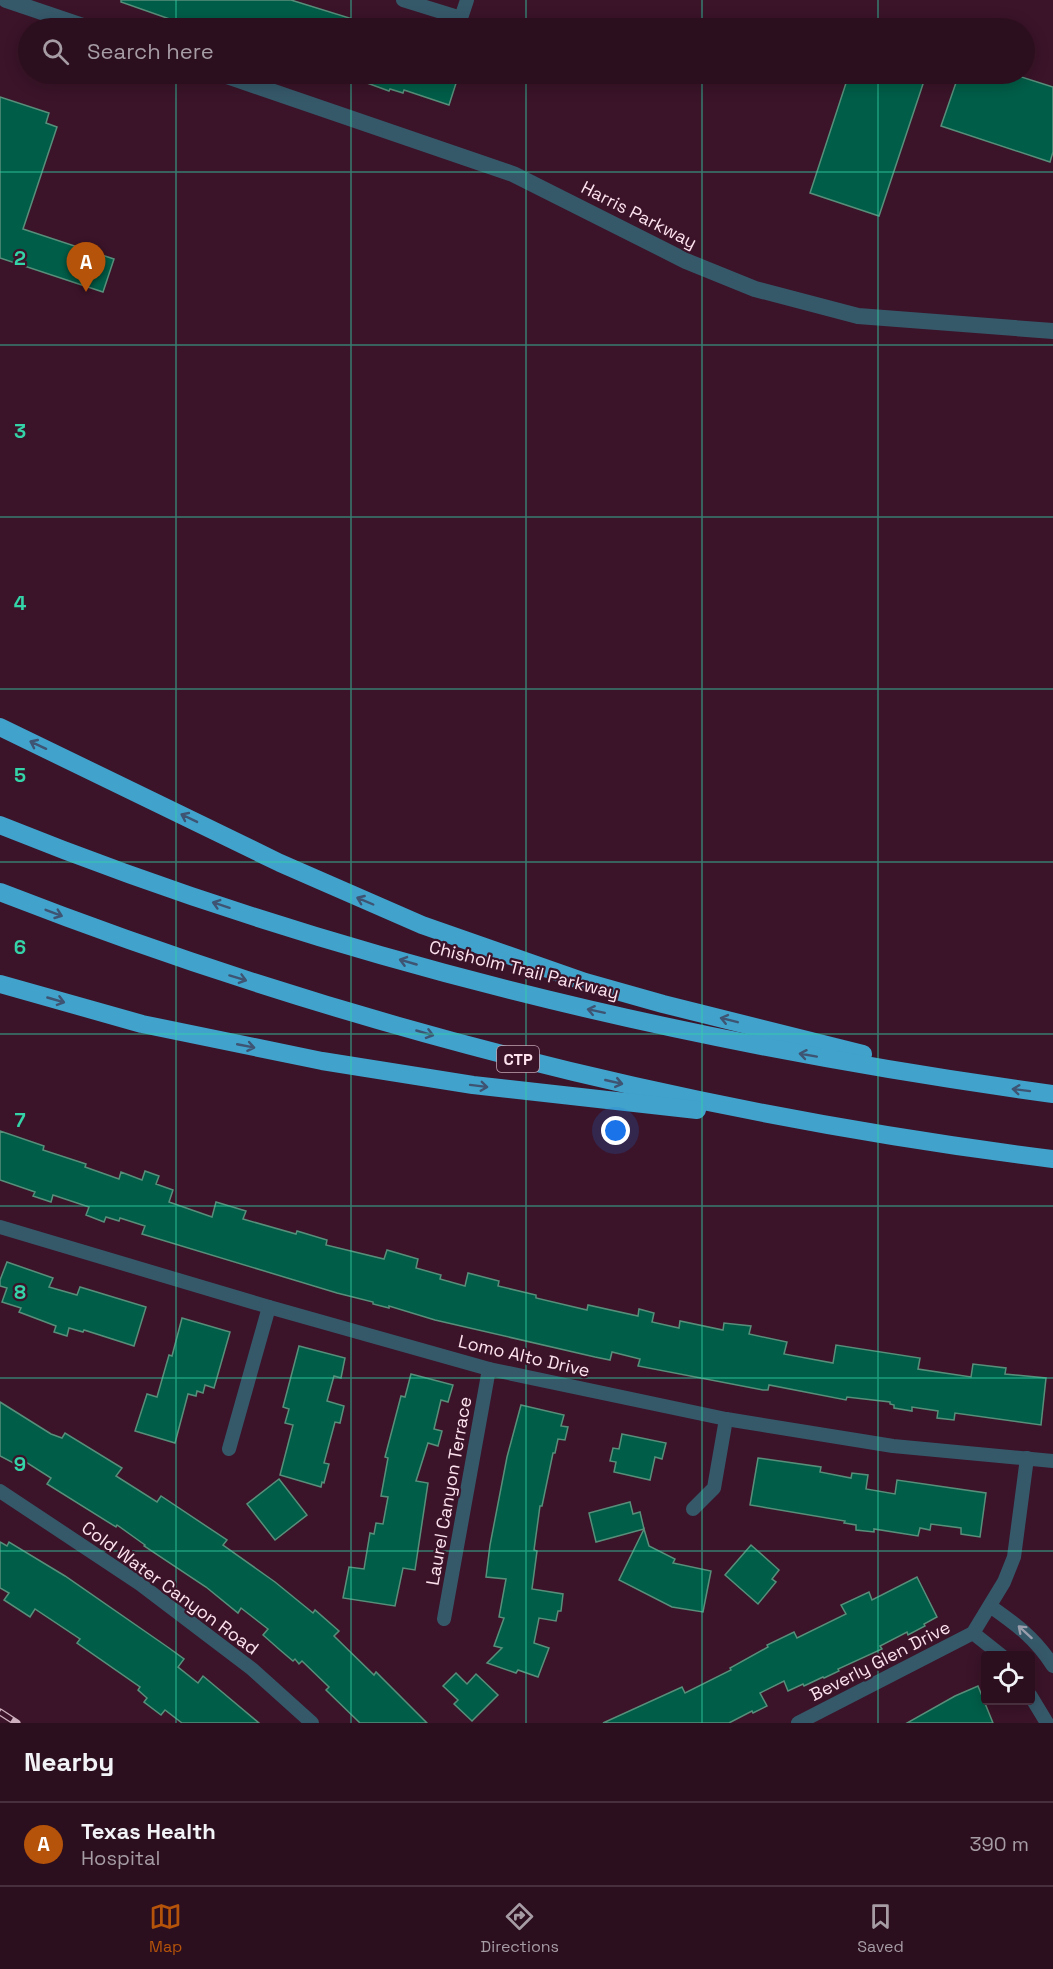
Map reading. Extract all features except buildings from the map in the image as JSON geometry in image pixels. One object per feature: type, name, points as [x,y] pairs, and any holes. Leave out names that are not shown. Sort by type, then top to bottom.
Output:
[{"type":"highway","points":[[0,727],[312,878],[422,925],[496,952],[585,982],[663,1004],[990,1086]]},
{"type":"highway","name":"Chisholm Trail Parkway","points":[[0,825],[79,856],[215,903],[371,952],[466,978],[584,1008],[752,1044],[990,1086],[1053,1094]]},
{"type":"highway","name":"CTP","points":[[0,892],[181,960],[437,1037],[623,1084],[822,1125],[1053,1159]]},
{"type":"highway","points":[[0,984],[142,1024],[322,1061],[473,1085],[822,1125]]},
{"type":"street","points":[[6,0],[59,18]]},
{"type":"street","points":[[403,0],[461,18],[467,0]]},
{"type":"street","name":"Harris Parkway","points":[[250,84],[513,174],[686,261],[755,289],[858,316],[1053,331]]},
{"type":"street","name":"Lomo Alto Drive","points":[[0,1227],[269,1307],[489,1369],[726,1419],[893,1446],[1053,1461]]},
{"type":"street","points":[[229,1449],[269,1307]]},
{"type":"street","name":"Laurel Canyon Terrace","points":[[444,1619],[489,1369]]},
{"type":"street","points":[[693,1509],[714,1488],[726,1419]]},
{"type":"street","name":"Beverly Glen Drive","points":[[798,1723],[973,1633],[1004,1582],[1014,1557],[1027,1458]]},
{"type":"street","name":"Cold Water Canyon Road","points":[[0,1491],[140,1584],[252,1669],[312,1723]]},
{"type":"street","points":[[990,1606],[1022,1628],[1041,1646],[1053,1666]]},
{"type":"street","points":[[973,1633],[996,1651]]},
{"type":"street","points":[[1035,1703],[1047,1723]]},
{"type":"railway","points":[[0,1712],[17,1723]]},
{"type":"place","name":"Texas Health","points":[[86,292]]}]
